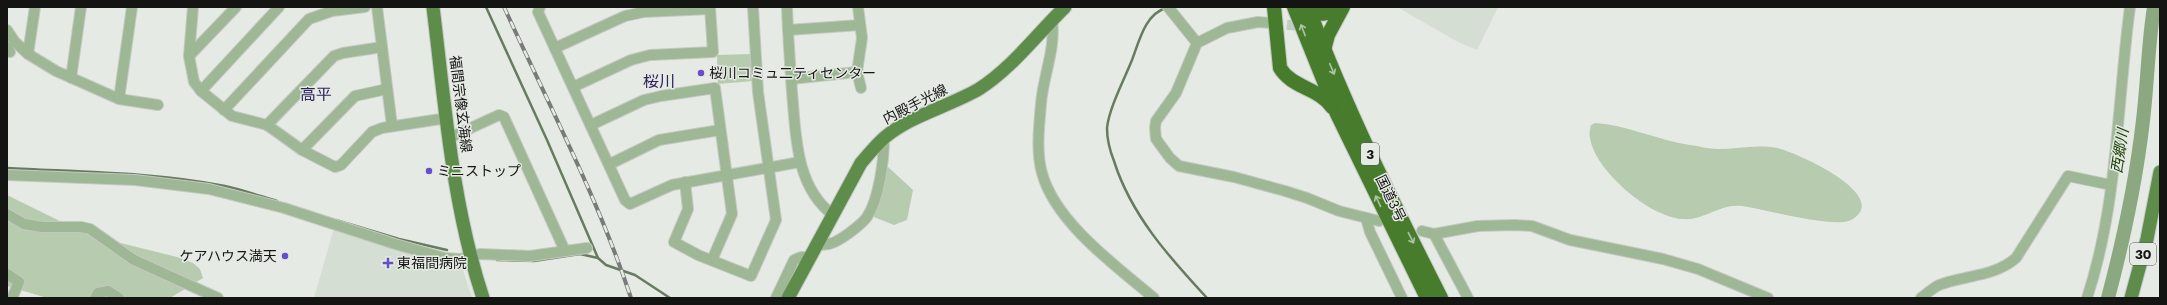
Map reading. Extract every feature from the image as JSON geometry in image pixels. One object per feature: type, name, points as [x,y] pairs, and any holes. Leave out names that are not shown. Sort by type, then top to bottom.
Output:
[{"type":"highway","points":[[1274,7],[1280,68],[1284,75],[1327,99],[1337,114]]},
{"type":"highway","name":"国道3号","points":[[1294,7],[1441,298]]},
{"type":"highway","points":[[1309,7],[1319,14],[1325,14],[1336,7]]},
{"type":"highway","name":"国道3号","points":[[1309,7],[1319,55],[1337,114],[1427,298]]},
{"type":"highway","points":[[1293,81],[1307,80],[1313,76],[1319,55],[1343,7]]},
{"type":"main road","name":"福間宗像玄海線","points":[[433,7],[458,205],[470,256],[483,298]]},
{"type":"main road","name":"内殿手光線","points":[[788,298],[861,163],[884,138],[912,120],[963,98],[991,80],[1004,70],[1065,7]]},
{"type":"main road","name":"30","points":[[2131,298],[2157,211],[2160,172]]},
{"type":"street","points":[[28,54],[35,7]]},
{"type":"street","points":[[71,78],[81,7]]},
{"type":"street","points":[[119,99],[132,7]]},
{"type":"street","points":[[193,7],[189,56],[194,82],[201,91],[224,110],[240,119],[267,125],[302,150],[335,167],[341,165],[372,132],[392,126],[447,118]]},
{"type":"street","points":[[189,56],[236,7]]},
{"type":"street","points":[[201,91],[279,7]]},
{"type":"street","points":[[224,110],[309,19],[321,14],[366,7]]},
{"type":"street","points":[[377,7],[392,126]]},
{"type":"street","points":[[540,7],[538,12],[610,164],[625,200],[630,204],[672,185],[800,162]]},
{"type":"street","points":[[685,182],[688,209],[674,242],[698,255],[751,276],[776,220],[767,168],[758,92],[753,7]]},
{"type":"street","points":[[787,7],[796,140],[800,162],[813,194],[824,208],[833,215]]},
{"type":"street","points":[[858,7],[862,38],[857,72],[861,88]]},
{"type":"street","points":[[1168,7],[1197,43]]},
{"type":"street","points":[[2088,298],[2101,246],[2111,185],[2130,7]]},
{"type":"street","points":[[555,48],[625,16],[644,12],[710,8],[712,52],[650,55],[631,60],[573,87]]},
{"type":"street","points":[[1052,20],[1054,36],[1041,102],[1039,132],[1042,174],[1057,205],[1069,223],[1154,298]]},
{"type":"street","points":[[1272,23],[1258,22],[1227,28],[1197,43],[1176,94],[1156,121],[1154,128],[1156,139],[1170,158],[1179,166],[1270,187],[1307,198],[1339,211],[1379,221]]},
{"type":"street","points":[[788,30],[860,25]]},
{"type":"street","points":[[7,30],[15,42],[28,54],[71,78],[119,99],[158,105]]},
{"type":"street","points":[[267,125],[334,56],[343,53],[382,47]]},
{"type":"street","points":[[792,79],[857,72]]},
{"type":"street","points":[[591,125],[644,100],[715,88],[732,214],[712,260]]},
{"type":"street","points":[[302,150],[355,96],[387,89]]},
{"type":"street","points":[[449,138],[499,115],[504,117],[565,250]]},
{"type":"street","points":[[610,164],[659,140],[720,130]]},
{"type":"street","points":[[816,245],[829,244],[835,241],[846,235],[867,218],[884,154],[884,138]]},
{"type":"street","points":[[7,174],[136,180],[209,189],[284,208],[395,244],[445,258],[460,259],[480,254],[530,256],[587,248]]},
{"type":"street","points":[[1921,298],[1938,286],[1987,274],[2012,262],[2068,176],[2111,185]]},
{"type":"street","points":[[7,214],[30,225],[42,227],[81,227],[90,229],[134,260],[183,284],[218,298]]},
{"type":"street","points":[[1366,218],[1370,232],[1402,298]]},
{"type":"street","points":[[1422,231],[1434,234],[1478,226],[1532,226],[1570,240],[1663,259],[1698,269],[1768,298]]},
{"type":"street","points":[[1434,234],[1468,298]]},
{"type":"street","points":[[776,298],[794,260],[800,257],[810,257]]},
{"type":"street","points":[[7,274],[18,282],[12,298]]},
{"type":"street","points":[[95,298],[98,293],[108,291],[119,298]]},
{"type":"shaded area","points":[[1397,7],[1498,7],[1477,50],[1458,42]]},
{"type":"shaded area","name":"東福間病院","points":[[334,228],[459,266],[463,270],[472,298],[314,298]]},
{"type":"green space","points":[[751,54],[753,81],[718,84],[717,55]]},
{"type":"green space","points":[[1595,123],[1607,124],[1678,143],[1707,148],[1725,149],[1762,146],[1787,151],[1820,166],[1837,176],[1851,188],[1860,199],[1861,210],[1851,220],[1843,222],[1799,218],[1742,206],[1726,207],[1690,219],[1669,216],[1640,201],[1613,178],[1594,151],[1590,132],[1591,125]]},
{"type":"green space","points":[[887,166],[913,190],[907,220],[894,225],[874,217]]},
{"type":"green space","points":[[7,195],[88,235],[177,257],[193,263],[200,269],[203,278],[170,298],[47,298],[7,286]]},
{"type":"waterway","points":[[486,7],[547,140],[598,258]]},
{"type":"waterway","name":"西郷川","points":[[2108,298],[2126,225],[2139,151],[2154,7]]},
{"type":"waterway","points":[[1166,8],[1153,16],[1140,37],[1108,120],[1107,128],[1109,145],[1121,181],[1141,217],[1165,251],[1207,298]]},
{"type":"waterway","points":[[7,168],[116,173],[198,181],[245,191],[277,201]]},
{"type":"waterway","points":[[336,220],[399,239],[447,250]]},
{"type":"waterway","points":[[497,260],[534,261],[580,254],[598,258],[606,265],[635,275],[670,298]]},
{"type":"tunnel","points":[[1272,23],[1307,27]]},
{"type":"railway","points":[[504,7],[588,187],[618,261],[631,298]]},
{"type":"place","name":"桜川コミュ二ティセンター","points":[[701,73]]},
{"type":"place","name":"ミニストップ","points":[[429,171]]},
{"type":"place","name":"ケアハウス満天","points":[[285,256]]},
{"type":"place","name":"東福間病院","points":[[388,263]]},
{"type":"district","name":"桜川","points":[[659,81]]},
{"type":"district","name":"高平","points":[[316,94]]}]
